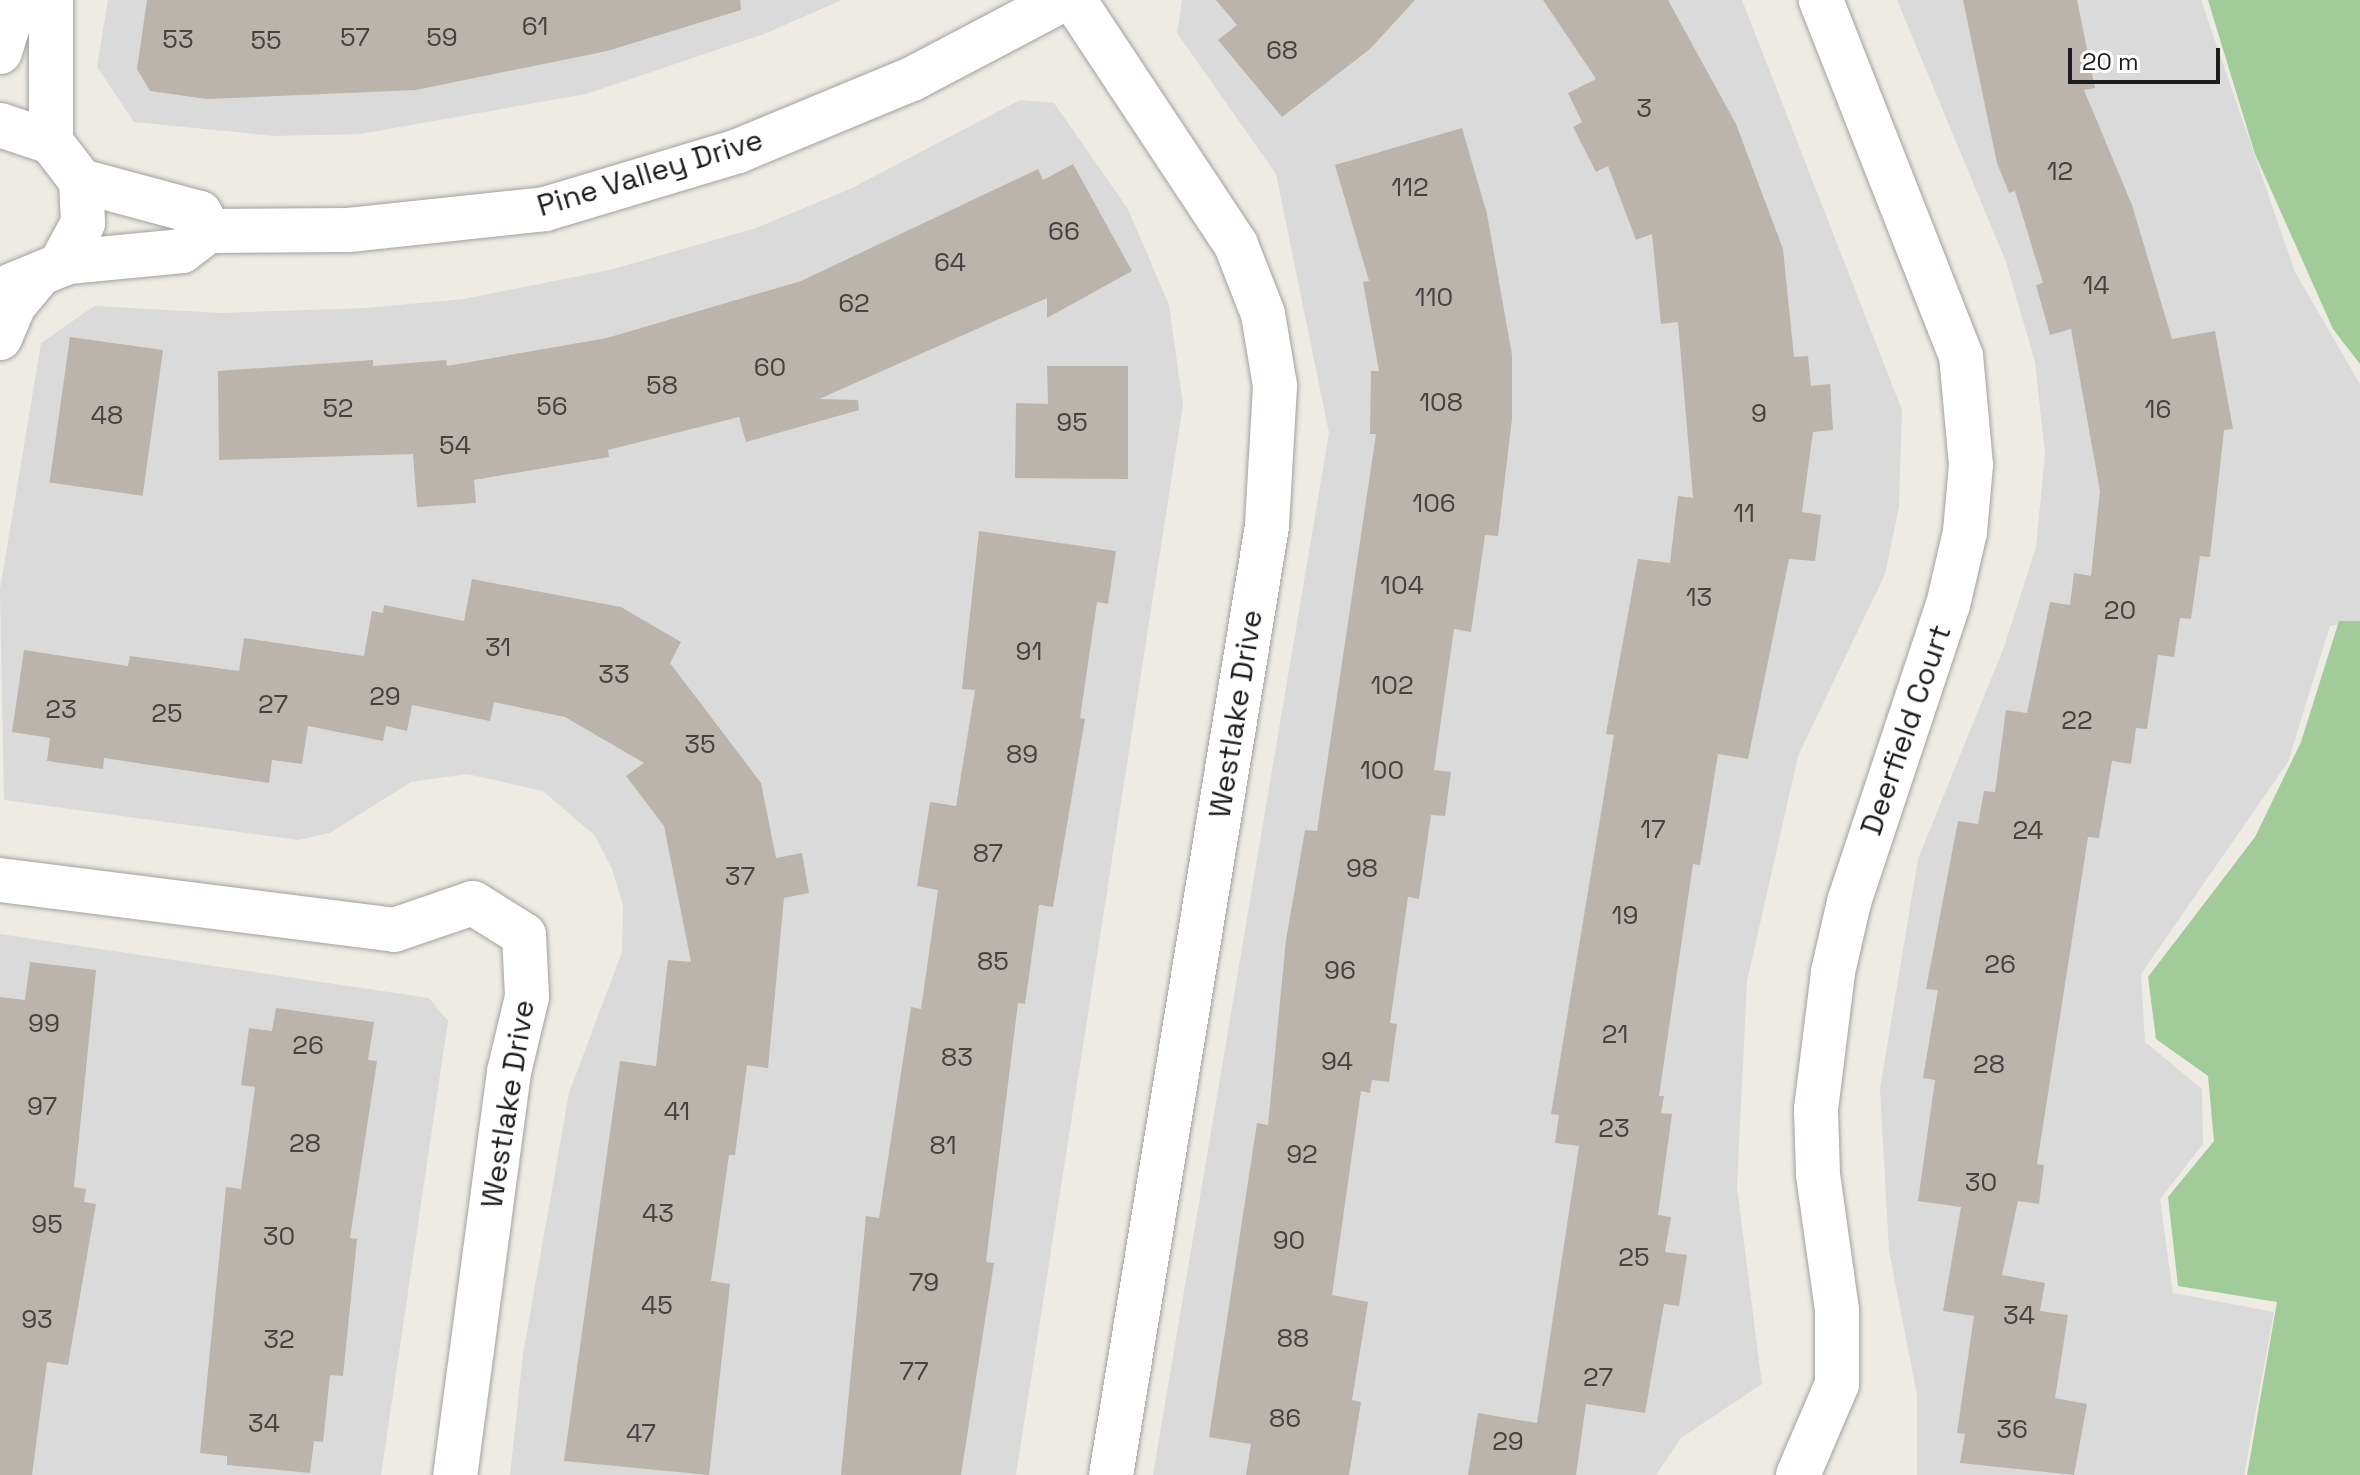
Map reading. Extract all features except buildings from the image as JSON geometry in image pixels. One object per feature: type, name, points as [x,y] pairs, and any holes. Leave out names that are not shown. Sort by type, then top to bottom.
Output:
[{"type":"street","points":[[0,52],[16,0]]},
{"type":"street","points":[[51,0],[51,142]]},
{"type":"street","name":"Pine Valley Drive","points":[[209,231],[349,230],[545,209],[738,151],[912,79],[1062,0]]},
{"type":"street","name":"Westlake Drive","points":[[1074,0],[1236,245],[1263,314],[1275,386],[1267,526],[1111,1475]]},
{"type":"street","name":"Deerfield Court","points":[[1798,1475],[1837,1384],[1837,1310],[1818,1174],[1816,1109],[1833,972],[1849,902],[1948,605],[1965,532],[1971,465],[1961,356],[1821,0]]},
{"type":"street","points":[[0,125],[51,142],[81,181],[83,223],[32,277],[14,305],[0,338]]},
{"type":"street","points":[[32,277],[182,251],[209,231],[200,213],[81,181]]},
{"type":"street","name":"Westlake Drive","points":[[0,880],[394,930],[473,903],[524,935],[527,997],[509,1072],[455,1475]]},
{"type":"shaded area","points":[[108,0],[842,0],[764,34],[586,94],[360,134],[275,136],[134,122],[97,67]]},
{"type":"shaded area","points":[[1182,0],[1742,0],[1902,410],[1899,507],[1885,574],[1798,756],[1747,981],[1737,1187],[1762,1384],[1681,1438],[1656,1475],[1153,1475],[1329,433],[1276,174],[1177,33]]},
{"type":"shaded area","points":[[1897,0],[2201,0],[2295,272],[2360,384],[2360,621],[2330,626],[2288,762],[2141,974],[2145,1042],[2202,1089],[2203,1144],[2160,1199],[2173,1293],[2274,1312],[2244,1475],[1917,1475],[1917,1395],[1889,1251],[1880,1089],[1918,859],[2004,647],[2036,547],[2045,454],[2035,362],[2006,262]]},
{"type":"shaded area","points":[[1020,100],[1054,103],[1128,209],[1169,305],[1183,405],[1016,1475],[510,1475],[523,1354],[569,1093],[622,952],[623,906],[612,869],[595,836],[543,791],[467,774],[411,782],[330,833],[298,840],[4,800],[0,589],[41,343],[94,306],[221,313],[366,308],[464,299],[610,270],[756,228],[850,189]]},
{"type":"shaded area","points":[[0,934],[429,998],[448,1021],[381,1475],[0,1475]]},
{"type":"green space","points":[[2208,0],[2360,0],[2360,364],[2333,329],[2255,154]]},
{"type":"green space","points":[[2339,621],[2360,621],[2360,1475],[2247,1475],[2277,1302],[2178,1286],[2168,1197],[2214,1141],[2208,1076],[2156,1039],[2148,977],[2255,837],[2301,742]]}]
